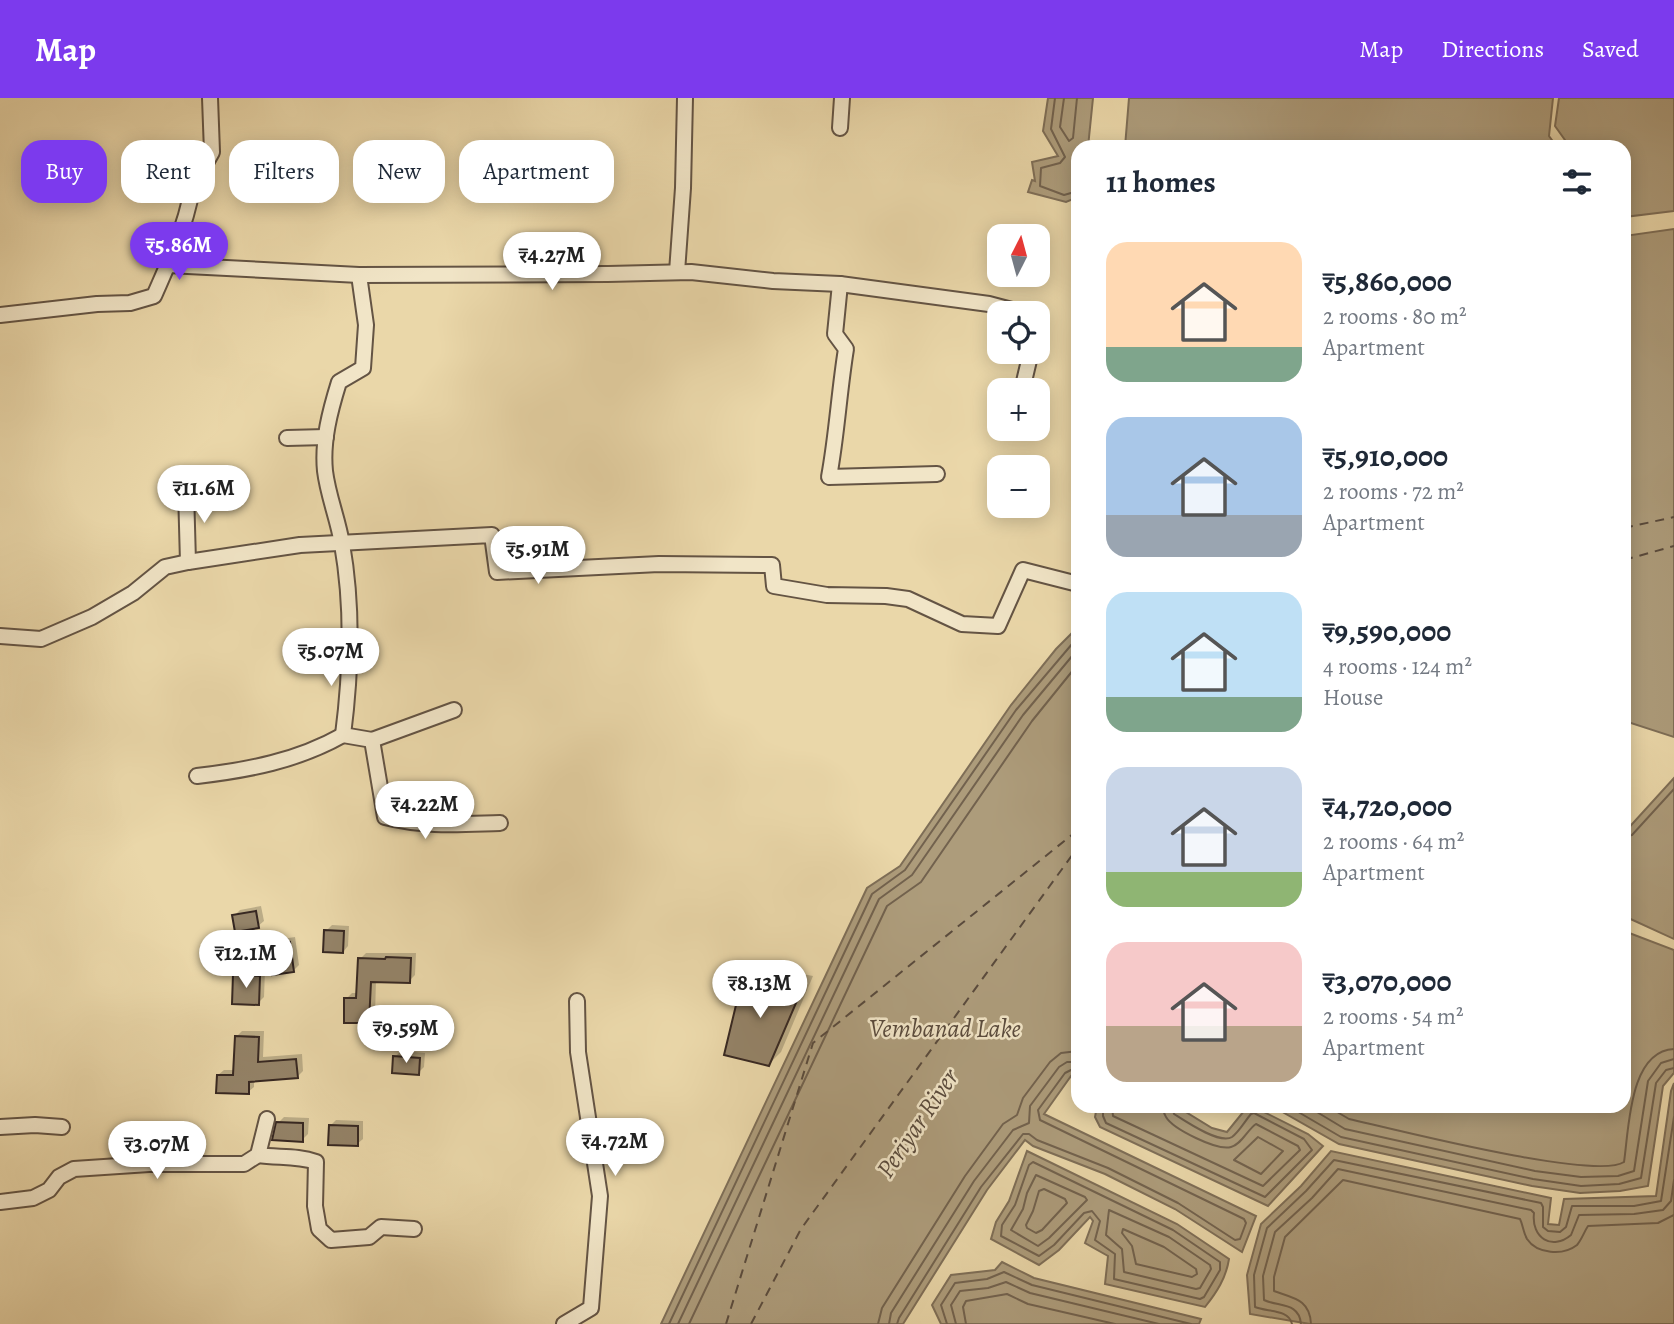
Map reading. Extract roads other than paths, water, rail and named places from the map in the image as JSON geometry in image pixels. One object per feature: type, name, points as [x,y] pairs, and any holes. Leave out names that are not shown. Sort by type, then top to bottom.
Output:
[{"type":"street","points":[[0,315],[130,303],[154,296],[192,196],[194,174],[203,168],[212,152],[210,98]]},
{"type":"street","points":[[677,272],[683,188],[685,98]]},
{"type":"street","points":[[840,128],[842,98]]},
{"type":"street","points":[[168,265],[359,275],[677,272],[840,284],[987,304]]},
{"type":"street","points":[[343,736],[349,688],[347,590],[342,543],[325,470],[326,437],[338,382],[363,368],[366,325],[359,275]]},
{"type":"street","points":[[840,284],[835,334],[846,349],[829,477],[937,474]]},
{"type":"street","points":[[287,438],[326,437]]},
{"type":"street","points":[[186,490],[188,562]]},
{"type":"street","points":[[0,636],[41,639],[92,617],[122,599],[165,567],[188,562],[300,545],[492,535],[497,572],[659,564],[772,565],[774,586],[827,595],[908,599],[962,624],[998,626],[1023,570],[1071,582]]},
{"type":"street","points":[[197,776],[262,766],[317,750],[343,736],[372,740],[454,710]]},
{"type":"street","points":[[372,740],[386,817],[409,823],[444,825],[500,823]]},
{"type":"street","points":[[564,1324],[591,1308],[600,1196],[578,1052],[577,1001]]},
{"type":"street","points":[[258,1156],[267,1119]]},
{"type":"street","points":[[0,1127],[62,1127]]},
{"type":"street","points":[[0,1202],[33,1198],[49,1190],[59,1177],[74,1169],[149,1164],[244,1164],[258,1156],[300,1156],[316,1161],[315,1206],[318,1229],[331,1240],[369,1237],[382,1227],[414,1229]]},
{"type":"water","points":[[1048,98],[1093,98],[1089,140],[1071,140],[1071,200],[1066,202],[1028,192],[1032,180],[1035,181],[1032,162],[1058,156],[1043,131]]},
{"type":"water","points":[[1129,98],[1553,98],[1549,136],[1552,140],[1126,140]]},
{"type":"water","points":[[1559,98],[1674,98],[1674,211],[1631,216],[1631,140],[1565,140],[1555,126]]},
{"type":"water","points":[[1674,229],[1674,737],[1631,723],[1631,235]]},
{"type":"water","name":"Vembanad Lake","points":[[1071,634],[1071,1076],[1044,1114],[1256,1216],[1242,1252],[1175,1209],[1105,1174],[1033,1146],[1025,1140],[987,1190],[903,1324],[661,1324],[867,888],[900,866],[1011,705]]},
{"type":"water","points":[[1674,778],[1674,939],[1631,919],[1631,825]]},
{"type":"water","points":[[1631,934],[1674,950],[1674,1073],[1663,1086],[1648,1186],[1620,1191],[1580,1193],[1532,1186],[1339,1144],[1284,1113],[1631,1113]]},
{"type":"water","points":[[1674,1083],[1674,1324],[1310,1324],[1250,1314],[1247,1275],[1261,1224],[1301,1186],[1331,1151],[1551,1198],[1548,1224],[1559,1225],[1564,1199],[1656,1196]]},
{"type":"water","points":[[1096,1113],[1187,1113],[1212,1128],[1227,1132],[1242,1113],[1266,1113],[1308,1134],[1323,1146],[1268,1206],[1100,1127]]},
{"type":"water","points":[[1027,1151],[1177,1224],[1229,1259],[1220,1285],[1205,1307],[1105,1284],[1108,1256],[1085,1243],[1093,1221],[1090,1217],[1059,1250],[1039,1265],[991,1239],[996,1222],[1009,1201]]},
{"type":"water","points":[[1002,1262],[1034,1278],[1201,1319],[1199,1324],[941,1324],[932,1305],[951,1275],[995,1270]]},
{"type":"water label","name":"Periyar River","points":[[917,1123]]}]
